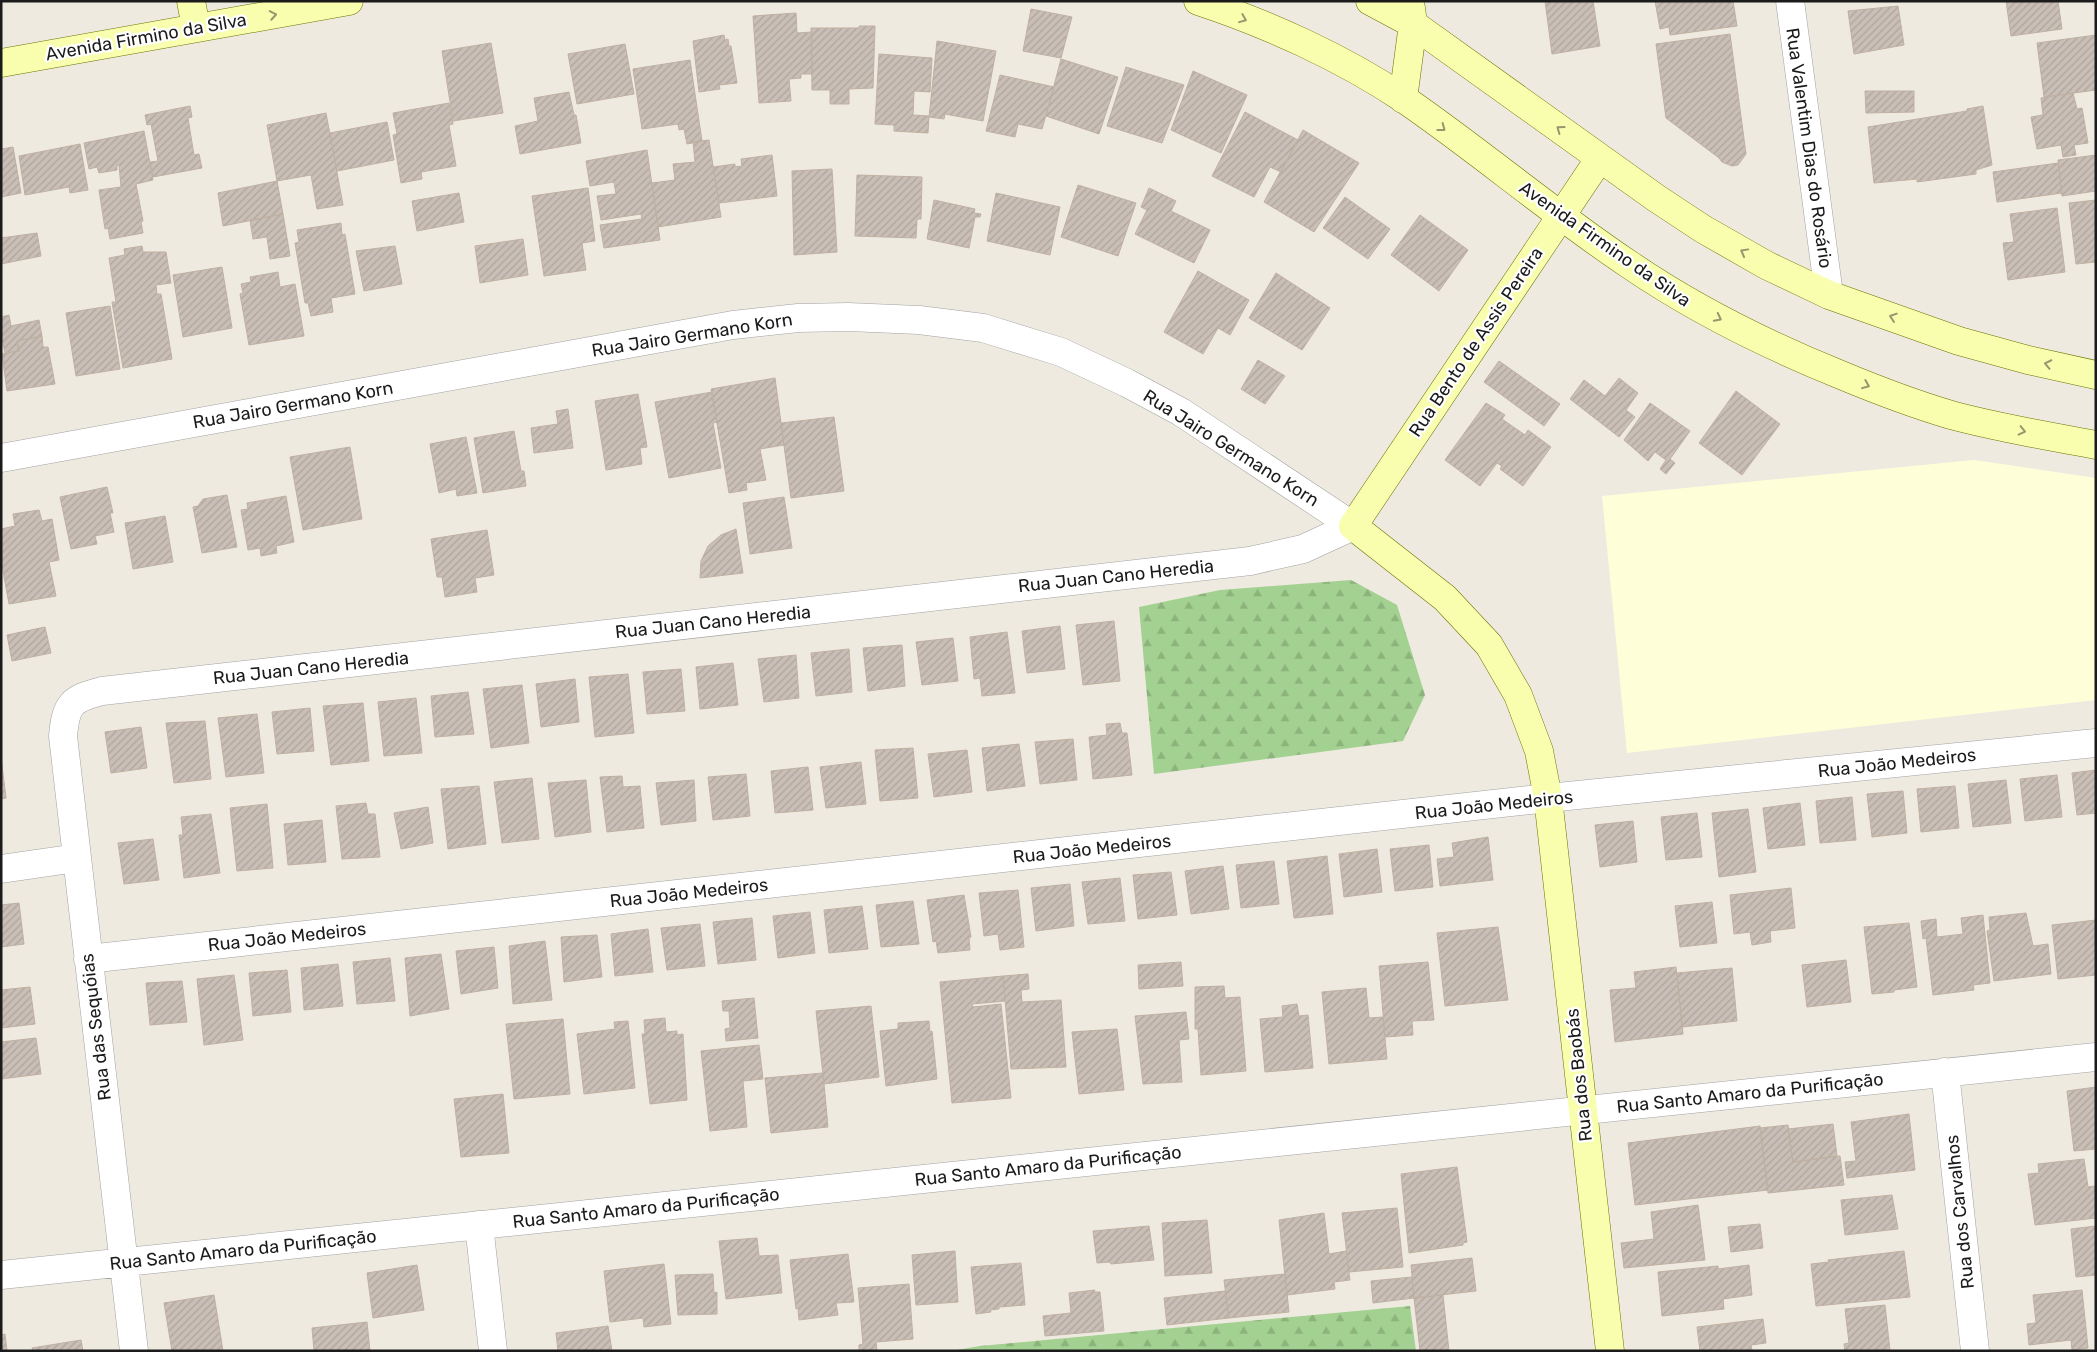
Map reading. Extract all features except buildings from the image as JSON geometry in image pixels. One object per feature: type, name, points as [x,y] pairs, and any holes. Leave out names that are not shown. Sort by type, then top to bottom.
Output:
[{"type":"street","points":[[191,1],[196,28]]},
{"type":"street","name":"Avenida Firmino da Silva","points":[[1,63],[349,1]]},
{"type":"street","name":"Avenida Firmino da Silva","points":[[1198,1],[1280,33],[1341,62],[1403,99],[1630,265],[1702,310],[1781,350],[1881,392],[1951,415],[2096,445]]},
{"type":"street","points":[[1370,1],[1411,13],[1600,158],[1703,229],[1766,265],[1829,295],[1959,341],[2028,360],[2096,375]]},
{"type":"street","name":"Rua Valentim Dias do Rosário","points":[[1790,1],[1829,295]]},
{"type":"street","points":[[1403,99],[1411,13]]},
{"type":"street","name":"Rua Bento de Assis Pereira","points":[[1354,526],[1560,215],[1600,158]]},
{"type":"street","name":"Rua Jairo Germano Korn","points":[[1,458],[733,325],[806,318],[848,317],[919,320],[983,328],[1061,352],[1127,383],[1181,412],[1354,526],[1445,598],[1489,645],[1522,704],[1539,750],[1548,798]]},
{"type":"street","name":"Rua Juan Cano Heredia","points":[[70,705],[83,696],[102,691],[1250,561],[1303,549],[1354,526]]},
{"type":"street","name":"Rua das Sequóias","points":[[70,705],[64,721],[63,736],[134,1351]]},
{"type":"street","name":"Rua João Medeiros","points":[[88,959],[1548,798],[2096,743]]},
{"type":"street","name":"Rua dos Baobás","points":[[1548,798],[1610,1351]]},
{"type":"street","points":[[1,869],[77,858]]},
{"type":"street","name":"Rua Santo Amaro da Purificação","points":[[1,1275],[2096,1057]]},
{"type":"street","name":"Rua dos Carvalhos","points":[[1945,1072],[1975,1351]]},
{"type":"street","points":[[479,1225],[493,1351]]},
{"type":"shaded area","points":[[1974,460],[2096,478],[2096,700],[1627,753],[1602,496]]},
{"type":"green space","points":[[1351,580],[1397,605],[1425,695],[1403,741],[1154,774],[1139,607],[1220,590]]},
{"type":"green space","points":[[1410,1306],[1416,1351],[951,1351],[980,1346]]}]
